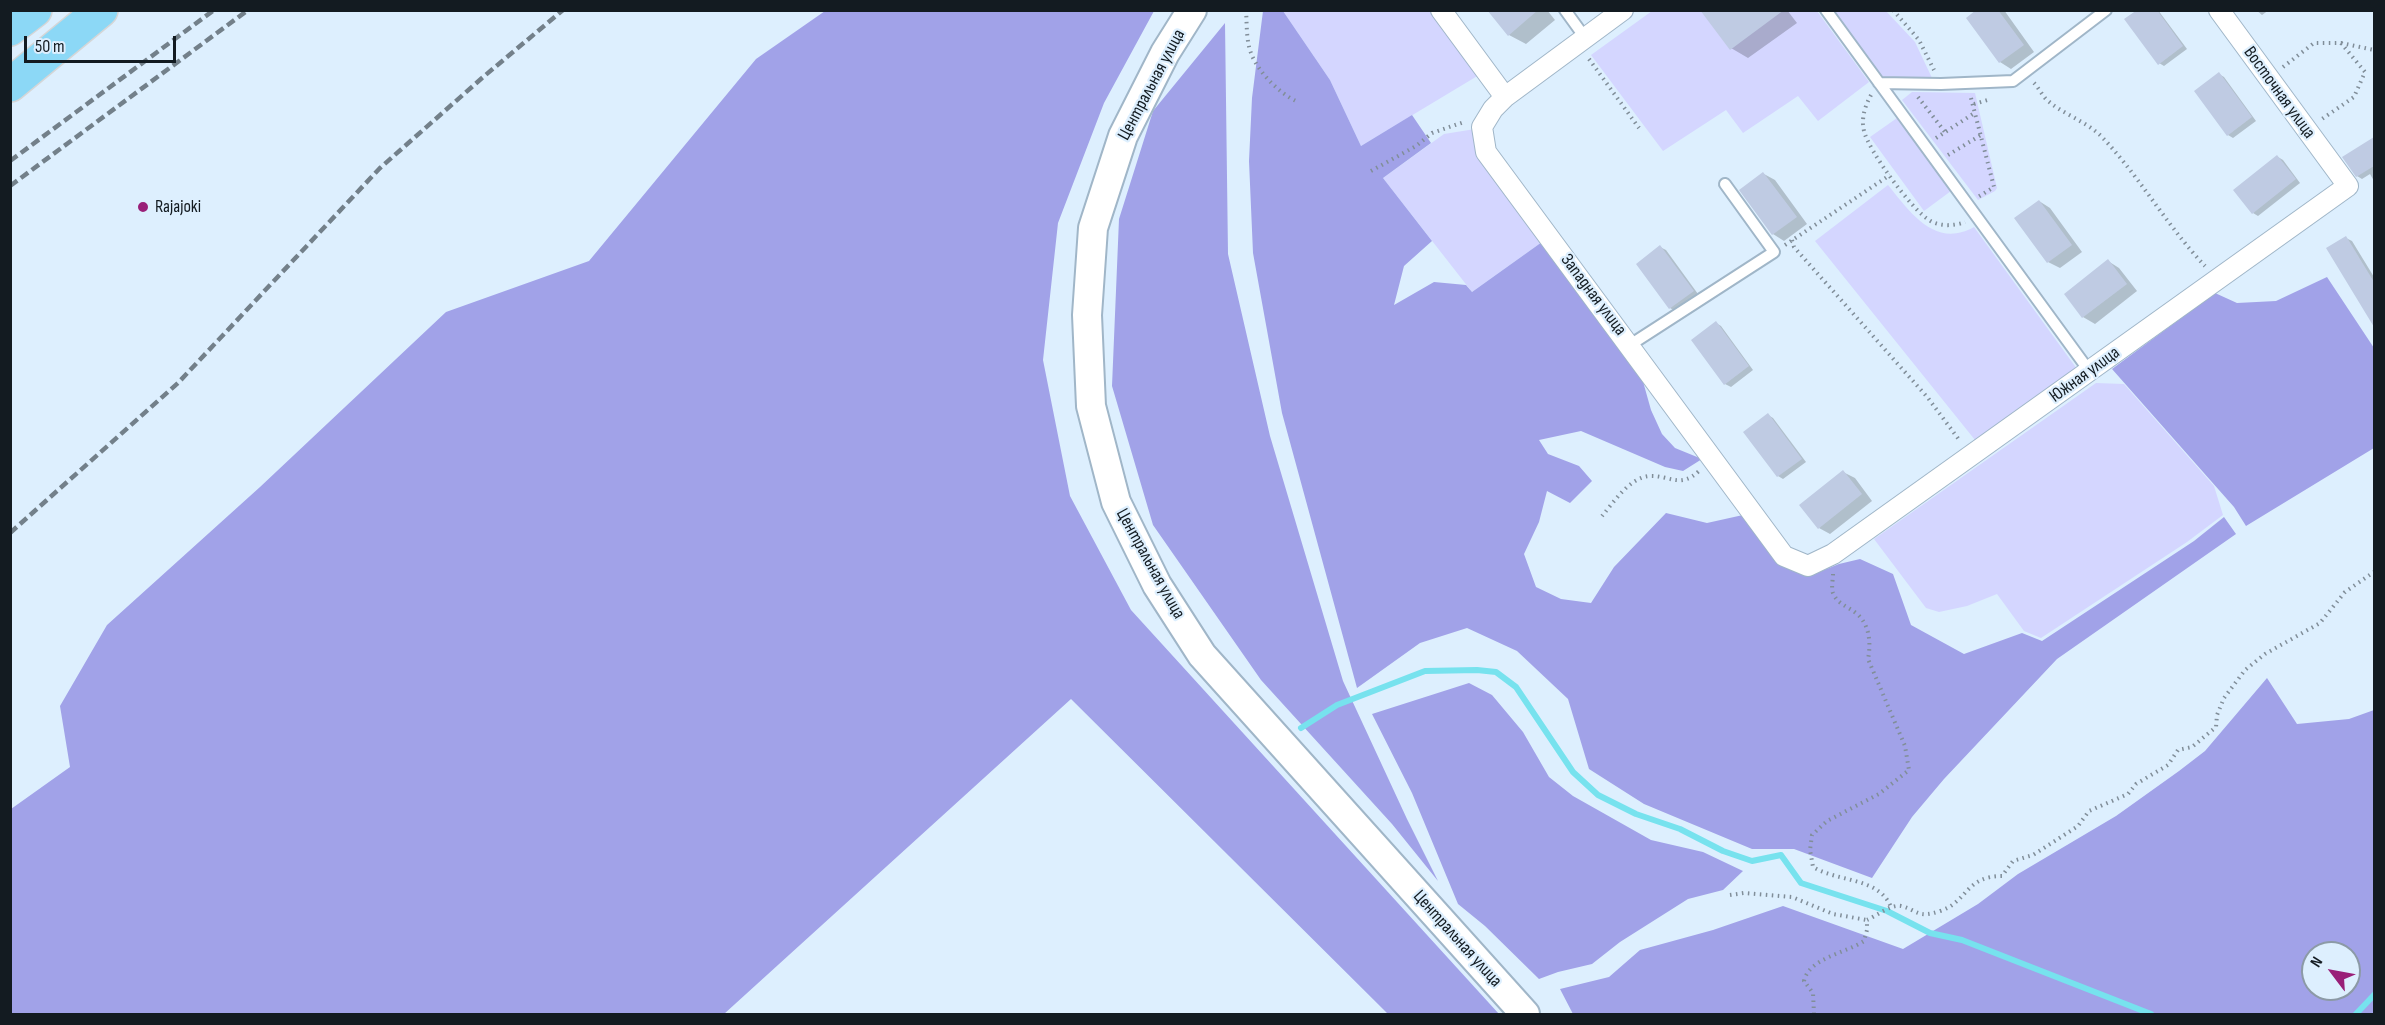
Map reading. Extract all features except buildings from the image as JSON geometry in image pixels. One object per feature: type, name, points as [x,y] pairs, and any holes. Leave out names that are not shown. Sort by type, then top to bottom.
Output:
[{"type":"highway","points":[[10,30],[35,10]]},
{"type":"highway","points":[[10,85],[101,10]]},
{"type":"main road","name":"Центральная улица","points":[[1192,10],[1165,53],[1123,136],[1094,228],[1087,315],[1091,406],[1116,502],[1157,585],[1202,655],[1526,1014]]},
{"type":"street","points":[[1441,10],[1505,97]]},
{"type":"street","points":[[1488,117],[1505,97],[1623,10]]},
{"type":"street","name":"Восточная улица","points":[[2219,10],[2340,175]]},
{"type":"street","name":"Западная улица","points":[[1488,117],[1482,127],[1486,152],[1784,556],[1811,564]]},
{"type":"street","name":"Южная улица","points":[[1811,564],[1833,554],[2348,186],[2340,175]]},
{"type":"lane","points":[[1565,10],[1582,41]]},
{"type":"lane","points":[[1826,10],[2090,372]]},
{"type":"lane","points":[[1879,83],[1941,84],[2013,81],[2106,10]]},
{"type":"lane","points":[[1630,345],[1774,252],[1725,184]]},
{"type":"path","points":[[1246,10],[1251,54],[1263,73],[1289,98],[1296,101]]},
{"type":"path","points":[[1893,10],[1919,40],[1941,84]]},
{"type":"path","points":[[1582,41],[1639,128]]},
{"type":"path","points":[[2270,80],[2314,43],[2341,43],[2374,50]]},
{"type":"path","points":[[2320,121],[2354,97],[2365,72],[2341,43]]},
{"type":"path","points":[[2025,72],[2046,98],[2091,126],[2104,139],[2148,191],[2191,251],[2218,279]]},
{"type":"path","points":[[1879,83],[1863,113],[1863,128],[1867,142],[1890,175],[1914,207],[1930,221],[1949,226],[1963,224],[1976,216]]},
{"type":"path","points":[[1929,98],[1918,98],[1945,132]]},
{"type":"path","points":[[1962,98],[1972,98],[1975,104],[1994,187],[1967,203]]},
{"type":"path","points":[[1925,146],[1976,112]]},
{"type":"path","points":[[1371,171],[1416,146],[1442,128],[1488,117]]},
{"type":"path","points":[[1937,162],[1981,135]]},
{"type":"path","points":[[1774,252],[1890,175]]},
{"type":"path","points":[[1792,240],[1794,247],[1928,398],[1971,456]]},
{"type":"path","points":[[1602,516],[1622,492],[1635,482],[1648,476],[1684,481],[1694,476],[1713,459]]},
{"type":"path","points":[[1811,564],[1833,573],[1832,591],[1840,605],[1858,615],[1867,629],[1870,647],[1868,658],[1905,746],[1909,770],[1879,794],[1827,821],[1812,835],[1810,850],[1813,867],[1822,873],[1872,886],[1890,903],[1891,907]]},
{"type":"path","points":[[1730,895],[1744,893],[1792,897],[1833,914],[1867,920],[1891,907],[1900,905],[1918,915],[1940,911],[1956,902],[1967,889],[1986,876],[2002,876],[2013,861],[2033,855],[2078,826],[2088,812],[2128,794],[2136,784],[2168,765],[2178,750],[2192,747],[2216,727],[2217,716],[2224,698],[2254,662],[2320,623],[2345,592],[2374,572]]},
{"type":"path","points":[[1814,1014],[1813,993],[1804,981],[1806,973],[1817,964],[1864,941],[1867,920]]},
{"type":"shaded area","points":[[825,11],[1154,11],[1104,103],[1058,223],[1043,360],[1070,496],[1131,610],[1499,1014],[1388,1014],[1071,699],[724,1014],[11,1014],[11,809],[70,767],[60,706],[107,625],[260,487],[446,312],[589,261],[756,59]]},
{"type":"shaded area","points":[[1263,11],[1283,11],[1330,80],[1361,146],[1412,115],[1431,143],[1383,178],[1432,241],[1404,266],[1394,305],[1434,282],[1466,285],[1472,292],[1542,242],[1642,378],[1651,410],[1662,434],[1675,448],[1702,459],[1683,471],[1665,467],[1581,431],[1539,440],[1548,454],[1579,466],[1592,481],[1570,503],[1547,491],[1539,522],[1524,554],[1536,587],[1561,599],[1591,603],[1614,567],[1666,513],[1707,523],[1743,515],[1777,563],[1809,576],[1839,564],[1860,559],[1893,574],[1911,625],[1964,654],[2022,633],[2042,641],[2194,541],[2224,517],[2236,534],[2057,659],[1944,779],[1912,817],[1872,878],[1794,849],[1752,849],[1644,804],[1589,769],[1568,699],[1517,651],[1467,628],[1420,643],[1357,688],[1282,413],[1253,253],[1249,161],[1252,98]]},
{"type":"shaded area","points":[[1283,11],[1431,11],[1479,75],[1361,146],[1330,80]]},
{"type":"shaded area","points":[[1652,11],[1817,11],[1869,82],[1818,121],[1798,96],[1743,133],[1726,110],[1663,151],[1591,55]]},
{"type":"shaded area","points":[[1830,11],[1886,11],[1915,42],[1932,78],[1930,81],[1881,79]]},
{"type":"shaded area","points":[[1225,23],[1228,254],[1270,436],[1343,681],[1438,881],[1392,824],[1261,680],[1153,525],[1112,386],[1119,219],[1153,111]]},
{"type":"shaded area","points":[[1912,92],[1975,93],[1997,188],[1995,191],[1978,200],[1902,100]]},
{"type":"shaded area","points":[[1897,118],[1951,191],[1924,211],[1870,137]]},
{"type":"shaded area","points":[[1475,129],[1542,242],[1472,292],[1383,178],[1444,134]]},
{"type":"shaded area","points":[[1888,185],[1915,216],[1935,230],[1947,234],[1960,233],[1974,227],[2077,369],[1975,440],[1815,241]]},
{"type":"shaded area","points":[[2327,277],[2374,348],[2374,448],[2246,526],[2234,507],[2112,369],[2215,293],[2237,303],[2276,301]]},
{"type":"shaded area","points":[[2096,383],[2124,384],[2214,486],[2223,515],[2187,542],[2041,638],[2024,631],[1997,594],[1967,606],[1939,612],[1926,608],[1874,539]]},
{"type":"shaded area","points":[[2267,678],[2297,724],[2349,719],[2374,710],[2374,1014],[1573,1014],[1560,989],[1609,977],[1640,950],[1713,930],[1783,906],[1903,949],[1978,904],[2018,874],[2116,816],[2205,751]]},
{"type":"shaded area","points":[[1469,683],[1492,695],[1523,732],[1549,777],[1573,796],[1651,840],[1703,852],[1743,871],[1723,890],[1688,899],[1620,942],[1592,964],[1539,979],[1485,926],[1458,904],[1412,793],[1372,714]]},
{"type":"waterway","points":[[1301,728],[1337,705],[1425,671],[1496,672],[1516,687],[1573,772],[1598,795],[1636,814],[1680,829],[1723,851],[1752,861],[1781,855],[1801,883],[1887,911],[1930,933],[1962,940],[2151,1014]]},
{"type":"waterway","points":[[2356,1014],[2374,995]]},
{"type":"railway","points":[[10,161],[214,10]]},
{"type":"railway","points":[[10,186],[248,10]]},
{"type":"railway","points":[[10,533],[178,383],[380,168],[563,10]]},
{"type":"place","name":"Rajajoki","points":[[143,207]]}]
